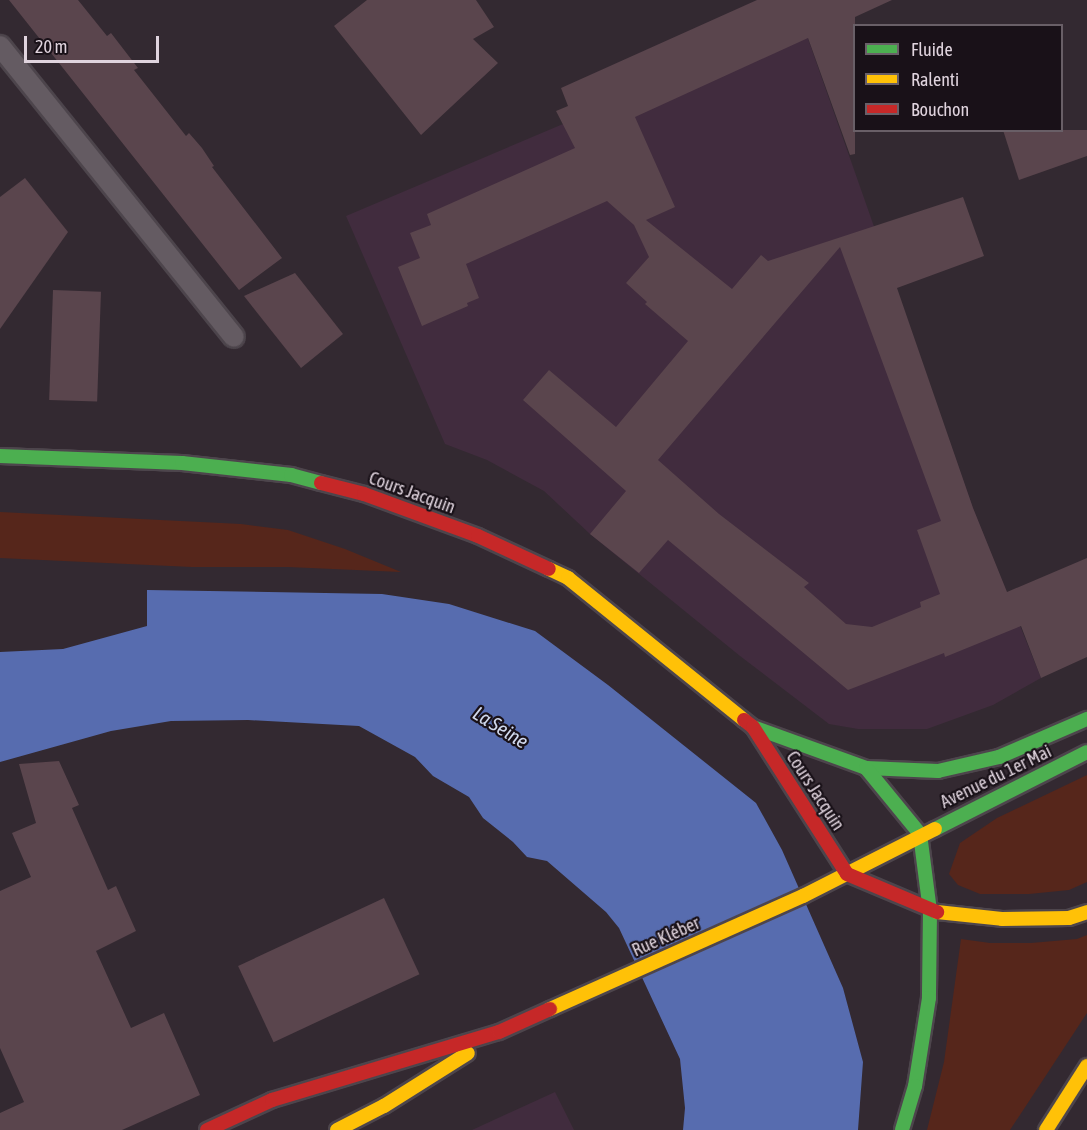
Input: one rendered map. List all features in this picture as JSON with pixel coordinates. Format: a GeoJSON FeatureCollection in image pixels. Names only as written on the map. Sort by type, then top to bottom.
{"type":"FeatureCollection","features":[{"type":"Feature","properties":{"kind":"main road","name":"Cours Jacquin"},"geometry":{"type":"LineString","coordinates":[[0,456],[182,464],[291,475],[384,502],[478,536],[568,578],[753,727],[847,874]]}},
{"type":"Feature","properties":{"kind":"main road","name":"Avenue du 1er Mai"},"geometry":{"type":"LineString","coordinates":[[866,768],[938,771],[999,756],[1087,718]]}},
{"type":"Feature","properties":{"kind":"main road","name":"Cours Jacquin"},"geometry":{"type":"LineString","coordinates":[[753,727],[866,768]]}},
{"type":"Feature","properties":{"kind":"main road","name":"Avenue du 1er Mai"},"geometry":{"type":"LineString","coordinates":[[847,874],[921,834],[1087,752]]}},
{"type":"Feature","properties":{"kind":"main road"},"geometry":{"type":"LineString","coordinates":[[866,768],[921,834],[930,911],[928,998],[915,1086],[902,1130]]}},
{"type":"Feature","properties":{"kind":"main road"},"geometry":{"type":"LineString","coordinates":[[847,874],[930,911],[1002,919],[1069,918],[1087,912]]}},
{"type":"Feature","properties":{"kind":"main road","name":"Rue Kléber"},"geometry":{"type":"LineString","coordinates":[[207,1130],[272,1100],[499,1032],[803,896],[847,874]]}},
{"type":"Feature","properties":{"kind":"main road","name":"Rue Kléber"},"geometry":{"type":"LineString","coordinates":[[337,1130],[384,1106],[499,1032]]}},
{"type":"Feature","properties":{"kind":"main road"},"geometry":{"type":"LineString","coordinates":[[1046,1130],[1087,1066]]}},
{"type":"Feature","properties":{"kind":"lane"},"geometry":{"type":"LineString","coordinates":[[0,46],[234,337]]}},
{"type":"Feature","properties":{"kind":"shaded area"},"geometry":{"type":"Polygon","coordinates":[[[800,16],[973,508],[1041,678],[993,705],[927,729],[858,729],[829,724],[740,656],[590,534],[544,491],[487,460],[445,444],[346,216],[563,124],[800,16]]]}},
{"type":"Feature","properties":{"kind":"shaded area"},"geometry":{"type":"Polygon","coordinates":[[[0,512],[241,524],[288,530],[345,549],[401,572],[288,567],[192,567],[0,558],[0,512]]]}},
{"type":"Feature","properties":{"kind":"shaded area"},"geometry":{"type":"Polygon","coordinates":[[[1087,775],[1087,882],[1069,890],[1029,894],[980,894],[958,885],[949,874],[960,843],[997,818],[1087,775]]]}},
{"type":"Feature","properties":{"kind":"shaded area"},"geometry":{"type":"Polygon","coordinates":[[[1087,935],[1087,1013],[1010,1130],[927,1130],[944,1062],[961,939],[990,943],[1031,943],[1077,939],[1087,935]]]}},
{"type":"Feature","properties":{"kind":"shaded area"},"geometry":{"type":"Polygon","coordinates":[[[555,1092],[574,1130],[472,1130],[555,1092]]]}},
{"type":"Feature","properties":{"kind":"water","name":"La Seine"},"geometry":{"type":"Polygon","coordinates":[[[147,590],[382,594],[449,604],[535,631],[608,685],[756,803],[782,850],[843,988],[863,1062],[858,1130],[683,1130],[685,1108],[680,1059],[619,928],[606,912],[547,861],[527,857],[513,842],[483,818],[469,797],[433,776],[415,757],[359,726],[248,720],[171,721],[111,731],[0,762],[0,652],[63,649],[147,626],[147,590]]]}},
{"type":"Feature","properties":{"kind":"building"},"geometry":{"type":"Polygon","coordinates":[[[9,0],[78,0],[107,36],[111,33],[138,68],[134,70],[186,136],[189,133],[202,148],[214,166],[212,167],[282,258],[239,290],[9,0]]]}},
{"type":"Feature","properties":{"kind":"building"},"geometry":{"type":"Polygon","coordinates":[[[367,0],[476,0],[494,27],[473,39],[498,63],[421,135],[334,26],[367,0]]]}},
{"type":"Feature","properties":{"kind":"building"},"geometry":{"type":"Polygon","coordinates":[[[757,0],[892,0],[855,17],[855,24],[853,24],[855,154],[850,155],[808,38],[635,117],[675,207],[646,220],[732,289],[761,255],[768,261],[963,197],[984,256],[897,288],[973,508],[1007,592],[1087,558],[1087,657],[1041,678],[1021,626],[945,657],[944,653],[848,690],[668,540],[639,573],[590,534],[626,491],[523,400],[549,370],[616,427],[688,341],[645,304],[647,302],[626,283],[649,257],[634,225],[607,201],[466,264],[479,298],[467,303],[468,306],[422,326],[398,267],[420,258],[410,233],[431,225],[427,214],[575,148],[556,111],[568,106],[561,88],[757,0]],[[840,247],[658,460],[719,514],[809,583],[804,587],[846,624],[872,627],[921,607],[920,602],[940,594],[917,530],[941,521],[840,247]]]}},
{"type":"Feature","properties":{"kind":"building"},"geometry":{"type":"Polygon","coordinates":[[[1087,130],[1087,156],[1019,180],[1004,132],[1087,130]]]}},
{"type":"Feature","properties":{"kind":"building"},"geometry":{"type":"Polygon","coordinates":[[[25,178],[68,232],[0,329],[0,197],[25,178]]]}},
{"type":"Feature","properties":{"kind":"building"},"geometry":{"type":"Polygon","coordinates":[[[295,273],[343,334],[301,368],[244,296],[295,273]]]}},
{"type":"Feature","properties":{"kind":"building"},"geometry":{"type":"Polygon","coordinates":[[[53,290],[101,292],[97,402],[49,400],[53,290]]]}},
{"type":"Feature","properties":{"kind":"building"},"geometry":{"type":"Polygon","coordinates":[[[59,761],[79,805],[72,808],[108,890],[116,886],[136,931],[96,951],[131,1028],[164,1013],[200,1095],[122,1130],[0,1130],[0,1113],[24,1102],[0,1048],[0,891],[31,877],[12,833],[36,823],[19,764],[59,761]]]}},
{"type":"Feature","properties":{"kind":"building"},"geometry":{"type":"Polygon","coordinates":[[[384,898],[419,974],[274,1042],[238,966],[384,898]]]}},
{"type":"Feature","properties":{"kind":"traffic: fast"},"geometry":{"type":"LineString","coordinates":[[0,456],[182,463],[291,475],[321,483]]}},
{"type":"Feature","properties":{"kind":"traffic: fast"},"geometry":{"type":"LineString","coordinates":[[753,727],[866,768],[938,771],[999,757],[1087,719]]}},
{"type":"Feature","properties":{"kind":"traffic: fast"},"geometry":{"type":"LineString","coordinates":[[935,829],[1087,752]]}},
{"type":"Feature","properties":{"kind":"traffic: fast"},"geometry":{"type":"LineString","coordinates":[[866,768],[920,834],[930,911],[929,998],[915,1086],[902,1130]]}},
{"type":"Feature","properties":{"kind":"traffic: slow"},"geometry":{"type":"LineString","coordinates":[[549,569],[568,578],[744,720]]}},
{"type":"Feature","properties":{"kind":"traffic: slow"},"geometry":{"type":"LineString","coordinates":[[550,1009],[803,896],[935,829]]}},
{"type":"Feature","properties":{"kind":"traffic: slow"},"geometry":{"type":"LineString","coordinates":[[937,912],[1002,919],[1069,918],[1087,912]]}},
{"type":"Feature","properties":{"kind":"traffic: slow"},"geometry":{"type":"LineString","coordinates":[[337,1130],[384,1106],[468,1053]]}},
{"type":"Feature","properties":{"kind":"traffic: slow"},"geometry":{"type":"LineString","coordinates":[[1046,1130],[1087,1066]]}},
{"type":"Feature","properties":{"kind":"traffic: jam"},"geometry":{"type":"LineString","coordinates":[[321,483],[364,494],[478,536],[549,569]]}},
{"type":"Feature","properties":{"kind":"traffic: jam"},"geometry":{"type":"LineString","coordinates":[[744,720],[753,727],[847,874],[937,912]]}},
{"type":"Feature","properties":{"kind":"traffic: jam"},"geometry":{"type":"LineString","coordinates":[[207,1130],[272,1100],[499,1032],[550,1009]]}}]}
